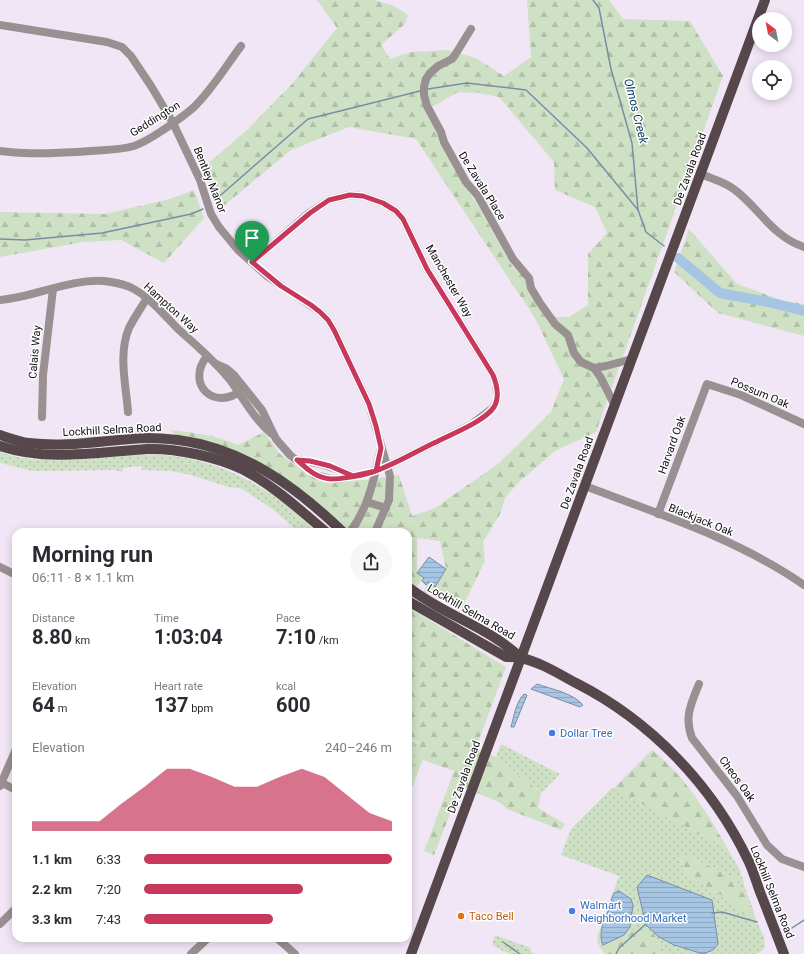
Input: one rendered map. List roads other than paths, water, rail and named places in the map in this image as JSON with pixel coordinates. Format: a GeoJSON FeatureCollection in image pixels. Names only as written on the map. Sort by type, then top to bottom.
{"type":"FeatureCollection","features":[{"type":"Feature","properties":{"kind":"main road","name":"De Zavala Road"},"geometry":{"type":"LineString","coordinates":[[411,954],[632,360],[762,2]]}},
{"type":"Feature","properties":{"kind":"main road","name":"Lockhill Selma Road"},"geometry":{"type":"LineString","coordinates":[[0,435],[29,443],[76,444],[149,438],[189,442],[242,458],[268,473],[323,513],[339,528]]}},
{"type":"Feature","properties":{"kind":"main road","name":"Lockhill Selma Road"},"geometry":{"type":"LineString","coordinates":[[0,446],[27,453],[49,455],[77,455],[148,449],[183,452],[202,456],[243,470],[263,482],[321,528]]}},
{"type":"Feature","properties":{"kind":"main road","name":"Lockhill Selma Road"},"geometry":{"type":"LineString","coordinates":[[412,590],[426,601],[510,647],[521,658]]}},
{"type":"Feature","properties":{"kind":"main road","name":"Lockhill Selma Road"},"geometry":{"type":"LineString","coordinates":[[412,603],[506,657],[521,658],[544,666],[595,692],[623,711],[666,746],[689,770],[712,801],[738,841],[749,862],[782,953]]}},
{"type":"Feature","properties":{"kind":"street","name":"Bentley Manor"},"geometry":{"type":"LineString","coordinates":[[0,25],[108,42],[122,46],[151,86],[172,123],[200,180],[214,221],[238,250],[281,286],[311,305],[328,320],[369,404],[381,448],[388,465],[390,476],[389,500],[377,528]]}},
{"type":"Feature","properties":{"kind":"street","name":"De Zavala Place"},"geometry":{"type":"LineString","coordinates":[[470,29],[455,55],[430,73],[426,79],[424,95],[454,163],[466,182],[478,196],[513,259],[529,278],[531,288],[540,303],[555,324],[568,335],[574,353],[581,362],[594,368],[601,378],[614,406]]}},
{"type":"Feature","properties":{"kind":"street","name":"Geddington"},"geometry":{"type":"LineString","coordinates":[[0,151],[26,154],[57,154],[127,148],[146,140],[188,112],[208,90],[242,46]]}},
{"type":"Feature","properties":{"kind":"street"},"geometry":{"type":"LineString","coordinates":[[700,174],[731,187],[779,233],[793,243],[804,247]]}},
{"type":"Feature","properties":{"kind":"street","name":"Manchester Way"},"geometry":{"type":"LineString","coordinates":[[252,262],[310,213],[329,200],[342,196],[350,195],[374,199],[396,211],[403,219],[427,269],[493,375],[496,384],[497,400],[494,408],[472,424],[388,465]]}},
{"type":"Feature","properties":{"kind":"street","name":"Hampton Way"},"geometry":{"type":"LineString","coordinates":[[0,300],[19,297],[79,282],[103,281],[117,283],[131,288],[147,298],[262,410],[273,435],[286,451],[315,475],[323,478],[338,479],[376,471],[388,465]]}},
{"type":"Feature","properties":{"kind":"street","name":"Calais Way"},"geometry":{"type":"LineString","coordinates":[[42,417],[43,375],[52,289]]}},
{"type":"Feature","properties":{"kind":"street"},"geometry":{"type":"LineString","coordinates":[[128,412],[124,342],[134,319],[147,298]]}},
{"type":"Feature","properties":{"kind":"street"},"geometry":{"type":"LineString","coordinates":[[207,356],[202,362],[199,376],[205,391],[213,396],[224,399],[241,391]]}},
{"type":"Feature","properties":{"kind":"street"},"geometry":{"type":"LineString","coordinates":[[594,368],[632,360]]}},
{"type":"Feature","properties":{"kind":"street","name":"Possum Oak"},"geometry":{"type":"LineString","coordinates":[[707,384],[741,395],[804,424]]}},
{"type":"Feature","properties":{"kind":"street","name":"Harvard Oak"},"geometry":{"type":"LineString","coordinates":[[658,514],[707,384]]}},
{"type":"Feature","properties":{"kind":"street"},"geometry":{"type":"LineString","coordinates":[[76,444],[77,455]]}},
{"type":"Feature","properties":{"kind":"street","name":"Bentley Manor"},"geometry":{"type":"LineString","coordinates":[[353,528],[367,502],[373,485],[381,448]]}},
{"type":"Feature","properties":{"kind":"street"},"geometry":{"type":"LineString","coordinates":[[297,460],[310,461],[330,466],[353,476]]}},
{"type":"Feature","properties":{"kind":"street","name":"Blackjack Oak"},"geometry":{"type":"LineString","coordinates":[[585,486],[721,539],[744,550],[804,585]]}},
{"type":"Feature","properties":{"kind":"street"},"geometry":{"type":"LineString","coordinates":[[367,502],[386,508]]}},
{"type":"Feature","properties":{"kind":"street"},"geometry":{"type":"LineString","coordinates":[[0,567],[12,573]]}},
{"type":"Feature","properties":{"kind":"street","name":"Cheos Oak"},"geometry":{"type":"LineString","coordinates":[[699,684],[688,715],[689,730],[692,738],[737,796],[767,845],[782,859],[792,864],[804,866]]}},
{"type":"Feature","properties":{"kind":"street"},"geometry":{"type":"LineString","coordinates":[[12,758],[1,784],[12,788]]}},
{"type":"Feature","properties":{"kind":"street"},"geometry":{"type":"LineString","coordinates":[[0,924],[12,912]]}},
{"type":"Feature","properties":{"kind":"street"},"geometry":{"type":"LineString","coordinates":[[191,954],[204,942]]}},
{"type":"Feature","properties":{"kind":"street"},"geometry":{"type":"LineString","coordinates":[[282,942],[295,954]]}},
{"type":"Feature","properties":{"kind":"water"},"geometry":{"type":"Polygon","coordinates":[[[429,557],[446,569],[435,587],[429,582],[426,585],[422,581],[424,578],[417,573],[429,557]]]}},
{"type":"Feature","properties":{"kind":"water"},"geometry":{"type":"Polygon","coordinates":[[[537,684],[568,694],[583,705],[580,707],[531,689],[537,684]]]}},
{"type":"Feature","properties":{"kind":"water"},"geometry":{"type":"Polygon","coordinates":[[[524,694],[527,695],[514,727],[511,727],[517,705],[524,694]]]}},
{"type":"Feature","properties":{"kind":"water"},"geometry":{"type":"Polygon","coordinates":[[[647,875],[712,900],[718,944],[713,950],[703,954],[674,945],[659,937],[646,925],[637,887],[647,875]]]}},
{"type":"Feature","properties":{"kind":"water"},"geometry":{"type":"Polygon","coordinates":[[[619,891],[631,899],[633,905],[630,927],[624,935],[603,945],[601,934],[603,923],[614,902],[611,900],[614,893],[619,891]]]}},
{"type":"Feature","properties":{"kind":"waterway","name":"Olmos Creek"},"geometry":{"type":"LineString","coordinates":[[593,0],[599,8],[611,69],[632,143],[638,210],[646,232],[664,246]]}},
{"type":"Feature","properties":{"kind":"waterway"},"geometry":{"type":"LineString","coordinates":[[428,89],[467,83],[526,90],[587,148],[638,210]]}},
{"type":"Feature","properties":{"kind":"waterway"},"geometry":{"type":"LineString","coordinates":[[214,201],[308,119],[420,91]]}},
{"type":"Feature","properties":{"kind":"waterway"},"geometry":{"type":"LineString","coordinates":[[0,239],[25,240],[102,233],[191,214],[203,209]]}},
{"type":"Feature","properties":{"kind":"waterway","name":"Olmos Creek"},"geometry":{"type":"LineString","coordinates":[[678,258],[720,293],[768,302],[804,311]]}},
{"type":"Feature","properties":{"kind":"waterway"},"geometry":{"type":"LineString","coordinates":[[712,913],[722,912],[757,922]]}},
{"type":"Feature","properties":{"kind":"waterway"},"geometry":{"type":"LineString","coordinates":[[792,928],[804,920]]}},
{"type":"Feature","properties":{"kind":"waterway"},"geometry":{"type":"LineString","coordinates":[[616,954],[619,948],[647,923]]}},
{"type":"Feature","properties":{"kind":"waterway"},"geometry":{"type":"LineString","coordinates":[[503,942],[520,954]]}},
{"type":"Feature","properties":{"kind":"place","name":"Dollar Tree"},"geometry":{"type":"Point","coordinates":[552,733]}},
{"type":"Feature","properties":{"kind":"place","name":"Walmart Neighborhood Market"},"geometry":{"type":"Point","coordinates":[572,911]}},
{"type":"Feature","properties":{"kind":"place","name":"Taco Bell"},"geometry":{"type":"Point","coordinates":[461,916]}}]}
